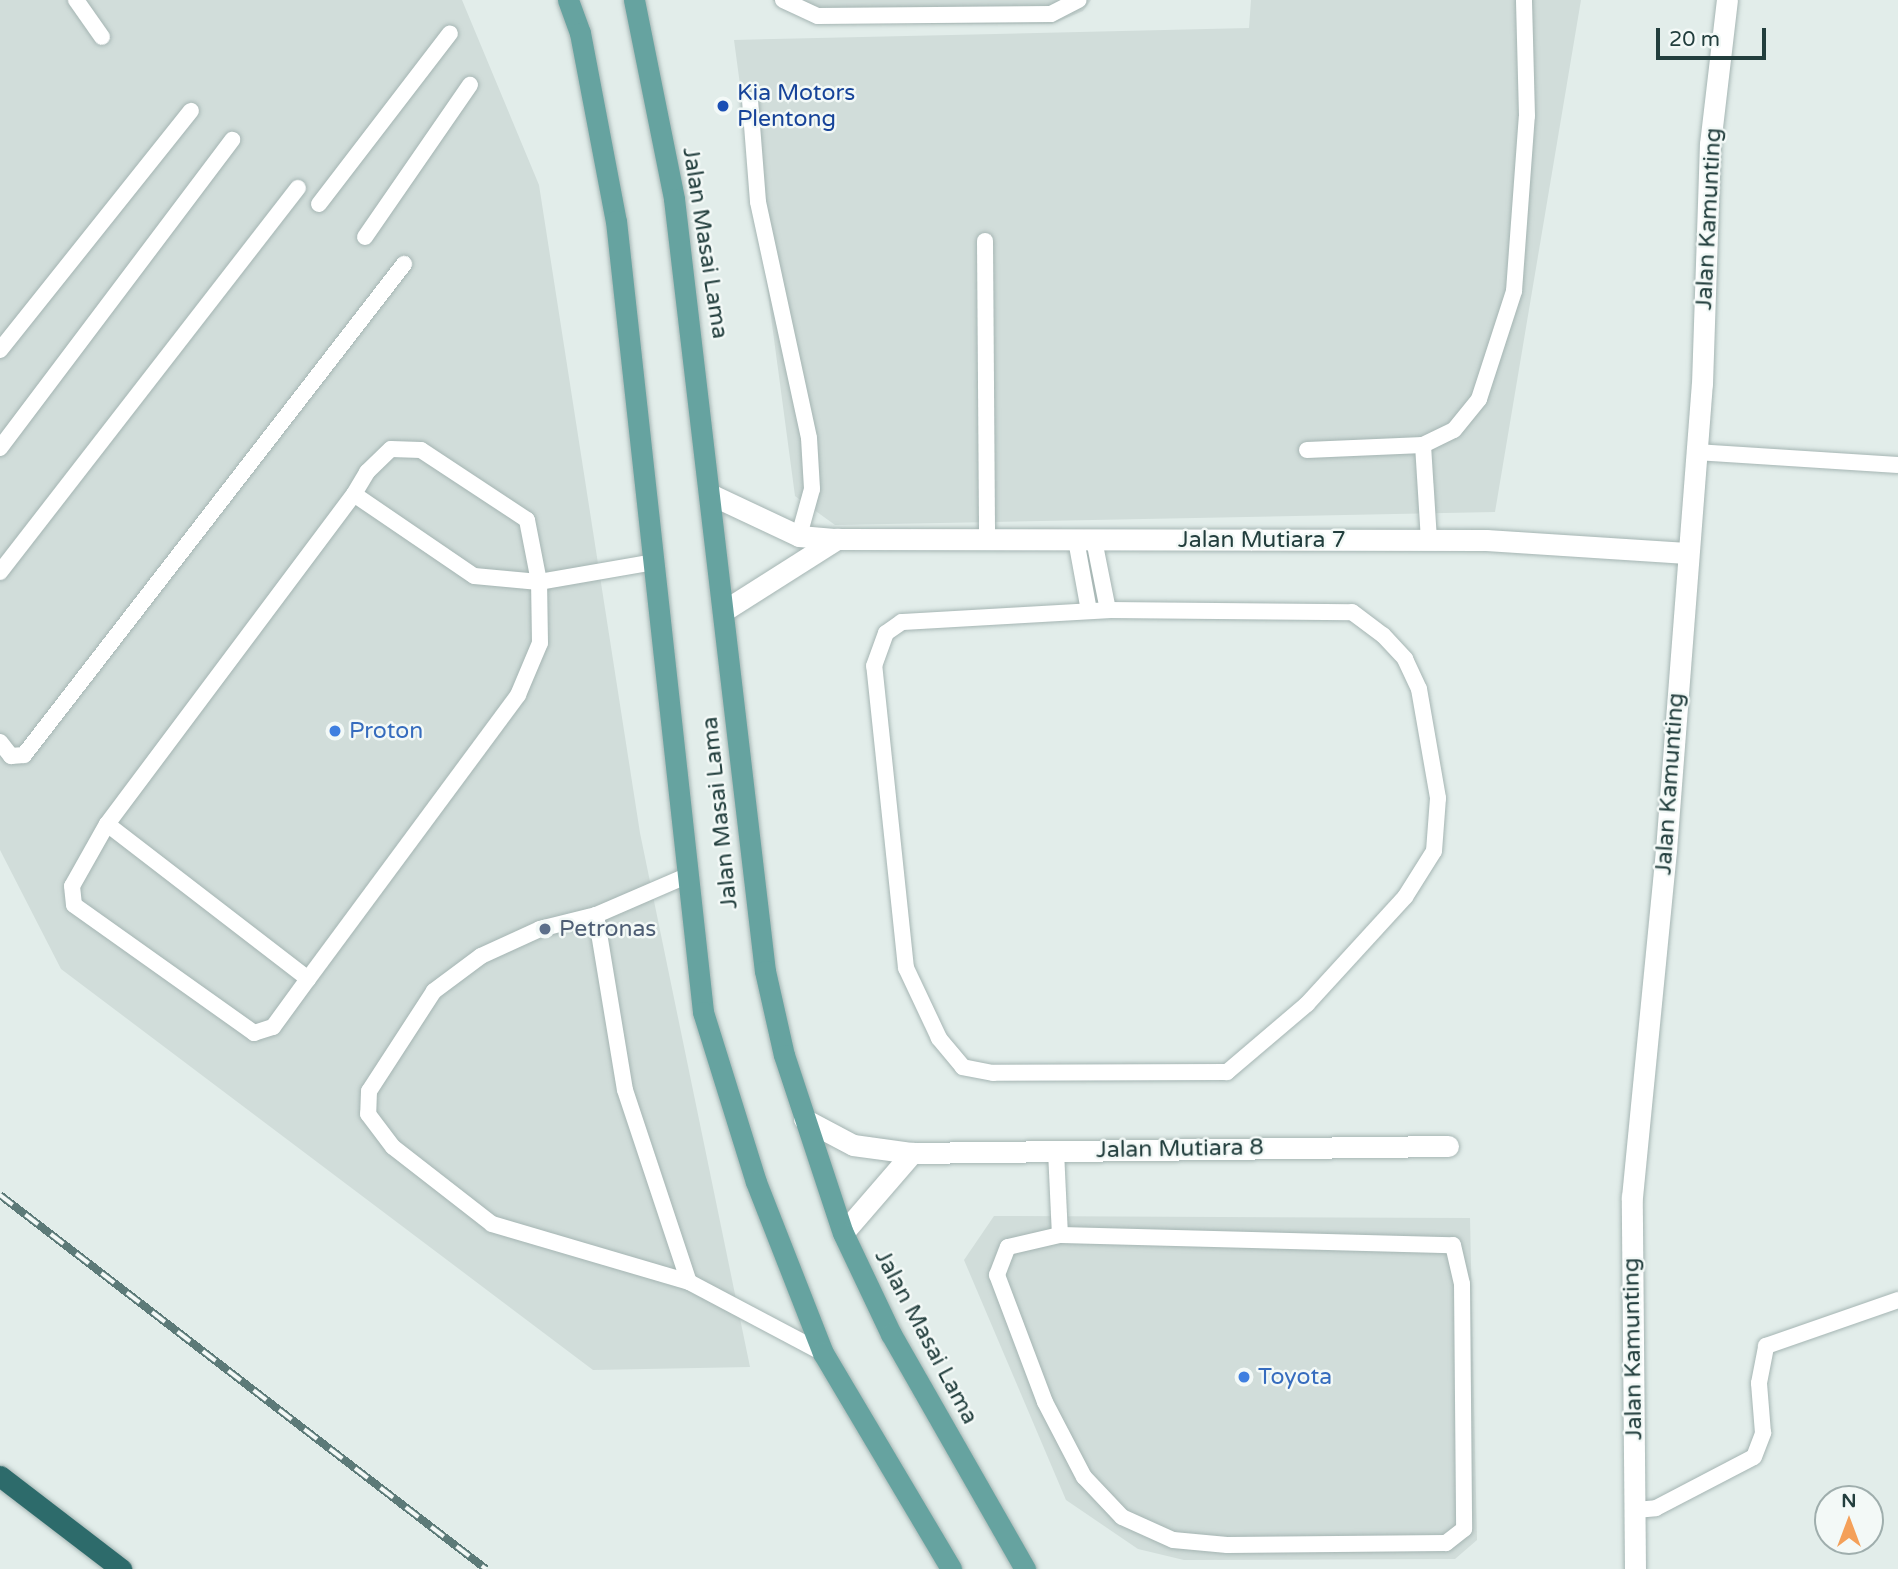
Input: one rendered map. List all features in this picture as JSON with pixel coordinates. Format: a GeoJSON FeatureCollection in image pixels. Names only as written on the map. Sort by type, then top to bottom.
{"type":"FeatureCollection","features":[{"type":"Feature","properties":{"kind":"highway"},"geometry":{"type":"LineString","coordinates":[[0,1476],[121,1569]]}},
{"type":"Feature","properties":{"kind":"main road","name":"Jalan Masai Lama"},"geometry":{"type":"LineString","coordinates":[[568,0],[580,33],[616,221],[654,562],[684,877],[703,1012],[756,1182],[823,1353],[951,1569]]}},
{"type":"Feature","properties":{"kind":"main road","name":"Jalan Masai Lama"},"geometry":{"type":"LineString","coordinates":[[634,0],[674,200],[714,496],[765,971],[804,1119],[843,1233],[891,1334],[1025,1569]]}},
{"type":"Feature","properties":{"kind":"street","name":"Jalan Kamunting"},"geometry":{"type":"LineString","coordinates":[[1635,1569],[1632,1197],[1696,452],[1710,144],[1727,0]]}},
{"type":"Feature","properties":{"kind":"street","name":"Jalan Mutiara 7"},"geometry":{"type":"LineString","coordinates":[[714,496],[799,536],[836,539],[1429,540],[1688,553]]}},
{"type":"Feature","properties":{"kind":"street"},"geometry":{"type":"LineString","coordinates":[[725,610],[836,539]]}},
{"type":"Feature","properties":{"kind":"street","name":"Jalan Mutiara 8"},"geometry":{"type":"LineString","coordinates":[[804,1119],[853,1145],[912,1153],[1448,1146]]}},
{"type":"Feature","properties":{"kind":"street"},"geometry":{"type":"LineString","coordinates":[[843,1233],[912,1153]]}},
{"type":"Feature","properties":{"kind":"lane"},"geometry":{"type":"LineString","coordinates":[[76,0],[103,37]]}},
{"type":"Feature","properties":{"kind":"lane"},"geometry":{"type":"LineString","coordinates":[[783,0],[818,16],[1051,14],[1079,0]]}},
{"type":"Feature","properties":{"kind":"lane"},"geometry":{"type":"LineString","coordinates":[[1307,450],[1423,445],[1454,430],[1479,399],[1514,291],[1527,116],[1524,0]]}},
{"type":"Feature","properties":{"kind":"lane"},"geometry":{"type":"LineString","coordinates":[[319,204],[450,33]]}},
{"type":"Feature","properties":{"kind":"lane"},"geometry":{"type":"LineString","coordinates":[[365,237],[470,85]]}},
{"type":"Feature","properties":{"kind":"lane"},"geometry":{"type":"LineString","coordinates":[[750,100],[758,202],[809,438],[812,489],[799,536]]}},
{"type":"Feature","properties":{"kind":"lane"},"geometry":{"type":"LineString","coordinates":[[0,350],[191,111]]}},
{"type":"Feature","properties":{"kind":"lane"},"geometry":{"type":"LineString","coordinates":[[0,448],[232,141]]}},
{"type":"Feature","properties":{"kind":"lane"},"geometry":{"type":"LineString","coordinates":[[0,572],[298,188]]}},
{"type":"Feature","properties":{"kind":"lane"},"geometry":{"type":"LineString","coordinates":[[985,241],[987,539]]}},
{"type":"Feature","properties":{"kind":"lane"},"geometry":{"type":"LineString","coordinates":[[0,743],[11,756],[24,755],[404,264]]}},
{"type":"Feature","properties":{"kind":"lane"},"geometry":{"type":"LineString","coordinates":[[1423,445],[1429,540]]}},
{"type":"Feature","properties":{"kind":"lane"},"geometry":{"type":"LineString","coordinates":[[391,449],[421,450],[527,520],[539,582],[540,643],[519,695],[272,1027],[254,1033],[74,905],[72,886],[107,824],[354,494],[391,449]]}},
{"type":"Feature","properties":{"kind":"lane"},"geometry":{"type":"LineString","coordinates":[[1696,452],[1898,465]]}},
{"type":"Feature","properties":{"kind":"lane"},"geometry":{"type":"LineString","coordinates":[[354,494],[474,576],[539,582],[654,562]]}},
{"type":"Feature","properties":{"kind":"lane"},"geometry":{"type":"LineString","coordinates":[[1085,540],[1108,610]]}},
{"type":"Feature","properties":{"kind":"lane"},"geometry":{"type":"LineString","coordinates":[[1085,540],[1089,611]]}},
{"type":"Feature","properties":{"kind":"lane"},"geometry":{"type":"LineString","coordinates":[[1108,610],[1352,612],[1405,659],[1419,689],[1438,798],[1434,851],[1405,897],[1307,1004],[1227,1072],[993,1073],[962,1067],[939,1038],[906,968],[874,666],[886,634],[902,622],[1108,610]]}},
{"type":"Feature","properties":{"kind":"lane"},"geometry":{"type":"LineString","coordinates":[[107,824],[308,979]]}},
{"type":"Feature","properties":{"kind":"lane"},"geometry":{"type":"LineString","coordinates":[[684,877],[596,915],[540,929],[481,956],[434,991],[369,1091],[368,1114],[393,1147],[492,1224],[689,1282],[823,1353]]}},
{"type":"Feature","properties":{"kind":"lane"},"geometry":{"type":"LineString","coordinates":[[596,915],[625,1090],[689,1282]]}},
{"type":"Feature","properties":{"kind":"lane"},"geometry":{"type":"LineString","coordinates":[[1056,1151],[1060,1235]]}},
{"type":"Feature","properties":{"kind":"lane"},"geometry":{"type":"LineString","coordinates":[[1060,1235],[1452,1245],[1462,1284],[1464,1529],[1447,1543],[1227,1545],[1173,1540],[1122,1517],[1084,1476],[1045,1402],[997,1275],[1008,1247],[1060,1235]]}},
{"type":"Feature","properties":{"kind":"lane"},"geometry":{"type":"LineString","coordinates":[[1635,1510],[1656,1508],[1754,1457],[1763,1433],[1759,1383],[1766,1346],[1898,1300]]}},
{"type":"Feature","properties":{"kind":"shaded area"},"geometry":{"type":"Polygon","coordinates":[[[0,0],[462,0],[539,185],[640,833],[750,1367],[593,1370],[61,969],[0,850],[0,0]]]}},
{"type":"Feature","properties":{"kind":"shaded area"},"geometry":{"type":"Polygon","coordinates":[[[772,0],[1091,0],[1083,11],[1052,24],[817,24],[772,0]]]}},
{"type":"Feature","properties":{"kind":"shaded area"},"geometry":{"type":"Polygon","coordinates":[[[1251,0],[1581,0],[1495,512],[835,525],[795,496],[734,40],[1249,28],[1251,0]]]}},
{"type":"Feature","properties":{"kind":"shaded area","name":"Toyota"},"geometry":{"type":"Polygon","coordinates":[[[994,1216],[1470,1218],[1477,1540],[1455,1559],[1184,1560],[1138,1549],[1066,1500],[964,1260],[994,1216]]]}},
{"type":"Feature","properties":{"kind":"railway"},"geometry":{"type":"LineString","coordinates":[[0,1195],[486,1569]]}},
{"type":"Feature","properties":{"kind":"place","name":"Kia Motors Plentong"},"geometry":{"type":"Point","coordinates":[723,106]}},
{"type":"Feature","properties":{"kind":"place","name":"Proton"},"geometry":{"type":"Point","coordinates":[335,731]}},
{"type":"Feature","properties":{"kind":"place","name":"Petronas"},"geometry":{"type":"Point","coordinates":[545,929]}},
{"type":"Feature","properties":{"kind":"place","name":"Toyota"},"geometry":{"type":"Point","coordinates":[1244,1377]}}]}
